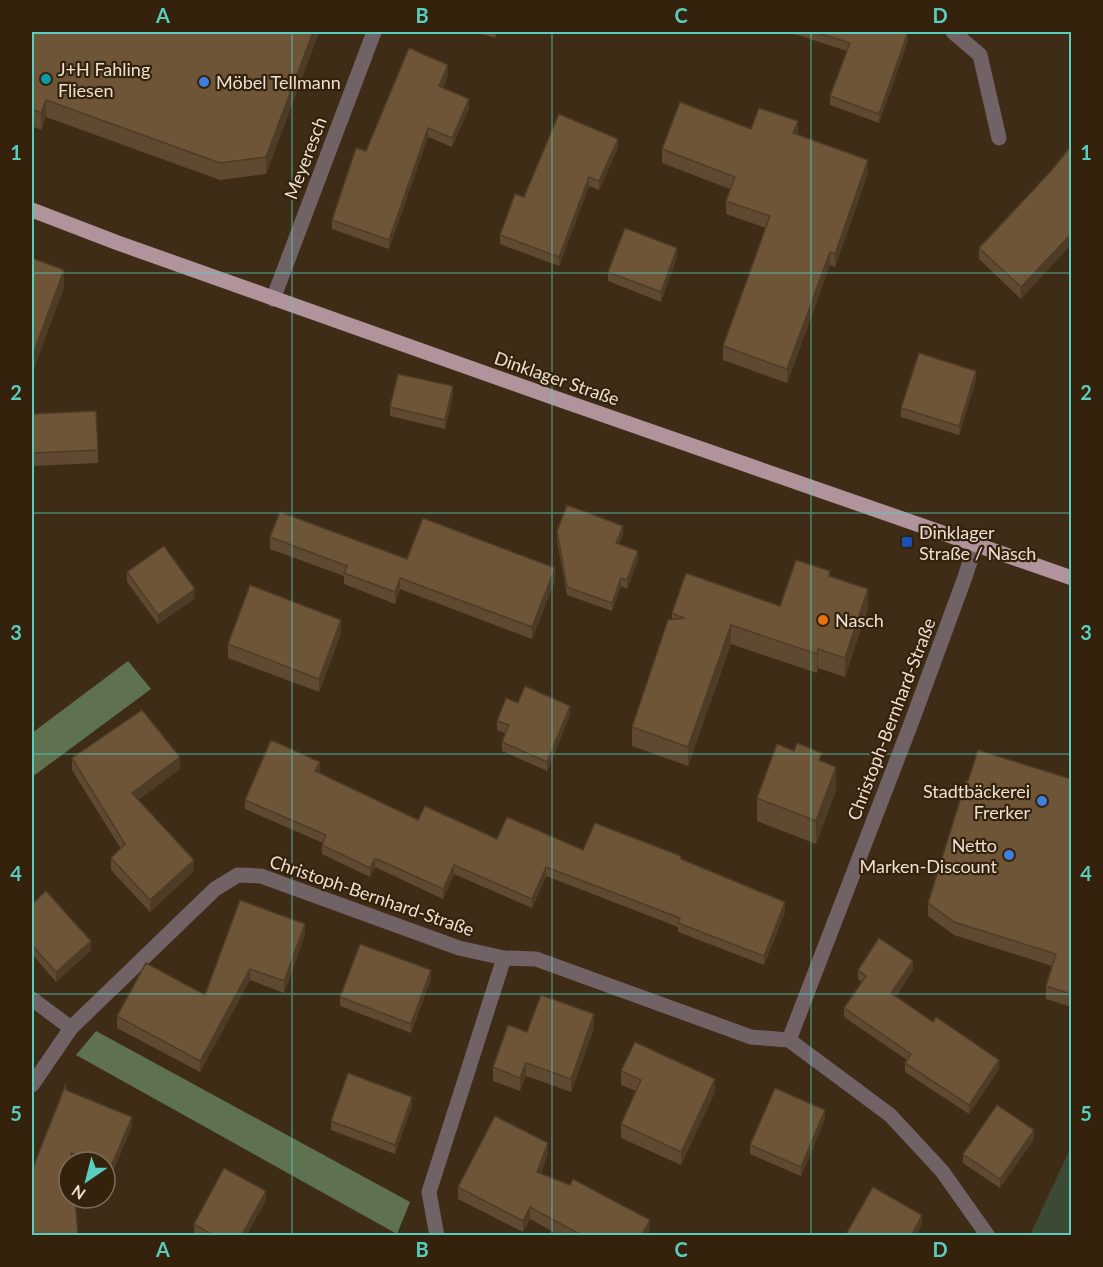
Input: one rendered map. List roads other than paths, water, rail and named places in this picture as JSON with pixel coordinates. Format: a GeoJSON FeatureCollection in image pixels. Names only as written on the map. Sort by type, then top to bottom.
{"type":"FeatureCollection","features":[{"type":"Feature","properties":{"kind":"main road","name":"Dinklager Straße"},"geometry":{"type":"LineString","coordinates":[[32,210],[273,299],[1071,578]]}},
{"type":"Feature","properties":{"kind":"street","name":"Meyeresch"},"geometry":{"type":"LineString","coordinates":[[273,299],[374,32]]}},
{"type":"Feature","properties":{"kind":"street"},"geometry":{"type":"LineString","coordinates":[[953,32],[980,55],[999,138]]}},
{"type":"Feature","properties":{"kind":"street","name":"Christoph-Bernhard-Straße"},"geometry":{"type":"LineString","coordinates":[[32,1085],[71,1028],[215,889],[238,875],[261,876],[459,948],[504,958],[536,958],[751,1037],[789,1040],[966,577],[975,546]]}},
{"type":"Feature","properties":{"kind":"street"},"geometry":{"type":"LineString","coordinates":[[437,1236],[429,1192],[504,958]]}},
{"type":"Feature","properties":{"kind":"street"},"geometry":{"type":"LineString","coordinates":[[32,999],[71,1028]]}},
{"type":"Feature","properties":{"kind":"street"},"geometry":{"type":"LineString","coordinates":[[789,1040],[890,1115],[942,1171],[988,1236]]}},
{"type":"Feature","properties":{"kind":"place","name":"J+H Fahling Fliesen"},"geometry":{"type":"Point","coordinates":[46,79]}},
{"type":"Feature","properties":{"kind":"place","name":"Möbel Tellmann"},"geometry":{"type":"Point","coordinates":[204,82]}},
{"type":"Feature","properties":{"kind":"place","name":"Dinklager Straße / Nasch"},"geometry":{"type":"Point","coordinates":[907,542]}},
{"type":"Feature","properties":{"kind":"place","name":"Nasch"},"geometry":{"type":"Point","coordinates":[823,620]}},
{"type":"Feature","properties":{"kind":"place","name":"Stadtbäckerei Frerker"},"geometry":{"type":"Point","coordinates":[1042,801]}},
{"type":"Feature","properties":{"kind":"place","name":"Netto Marken-Discount"},"geometry":{"type":"Point","coordinates":[1009,855]}}]}
